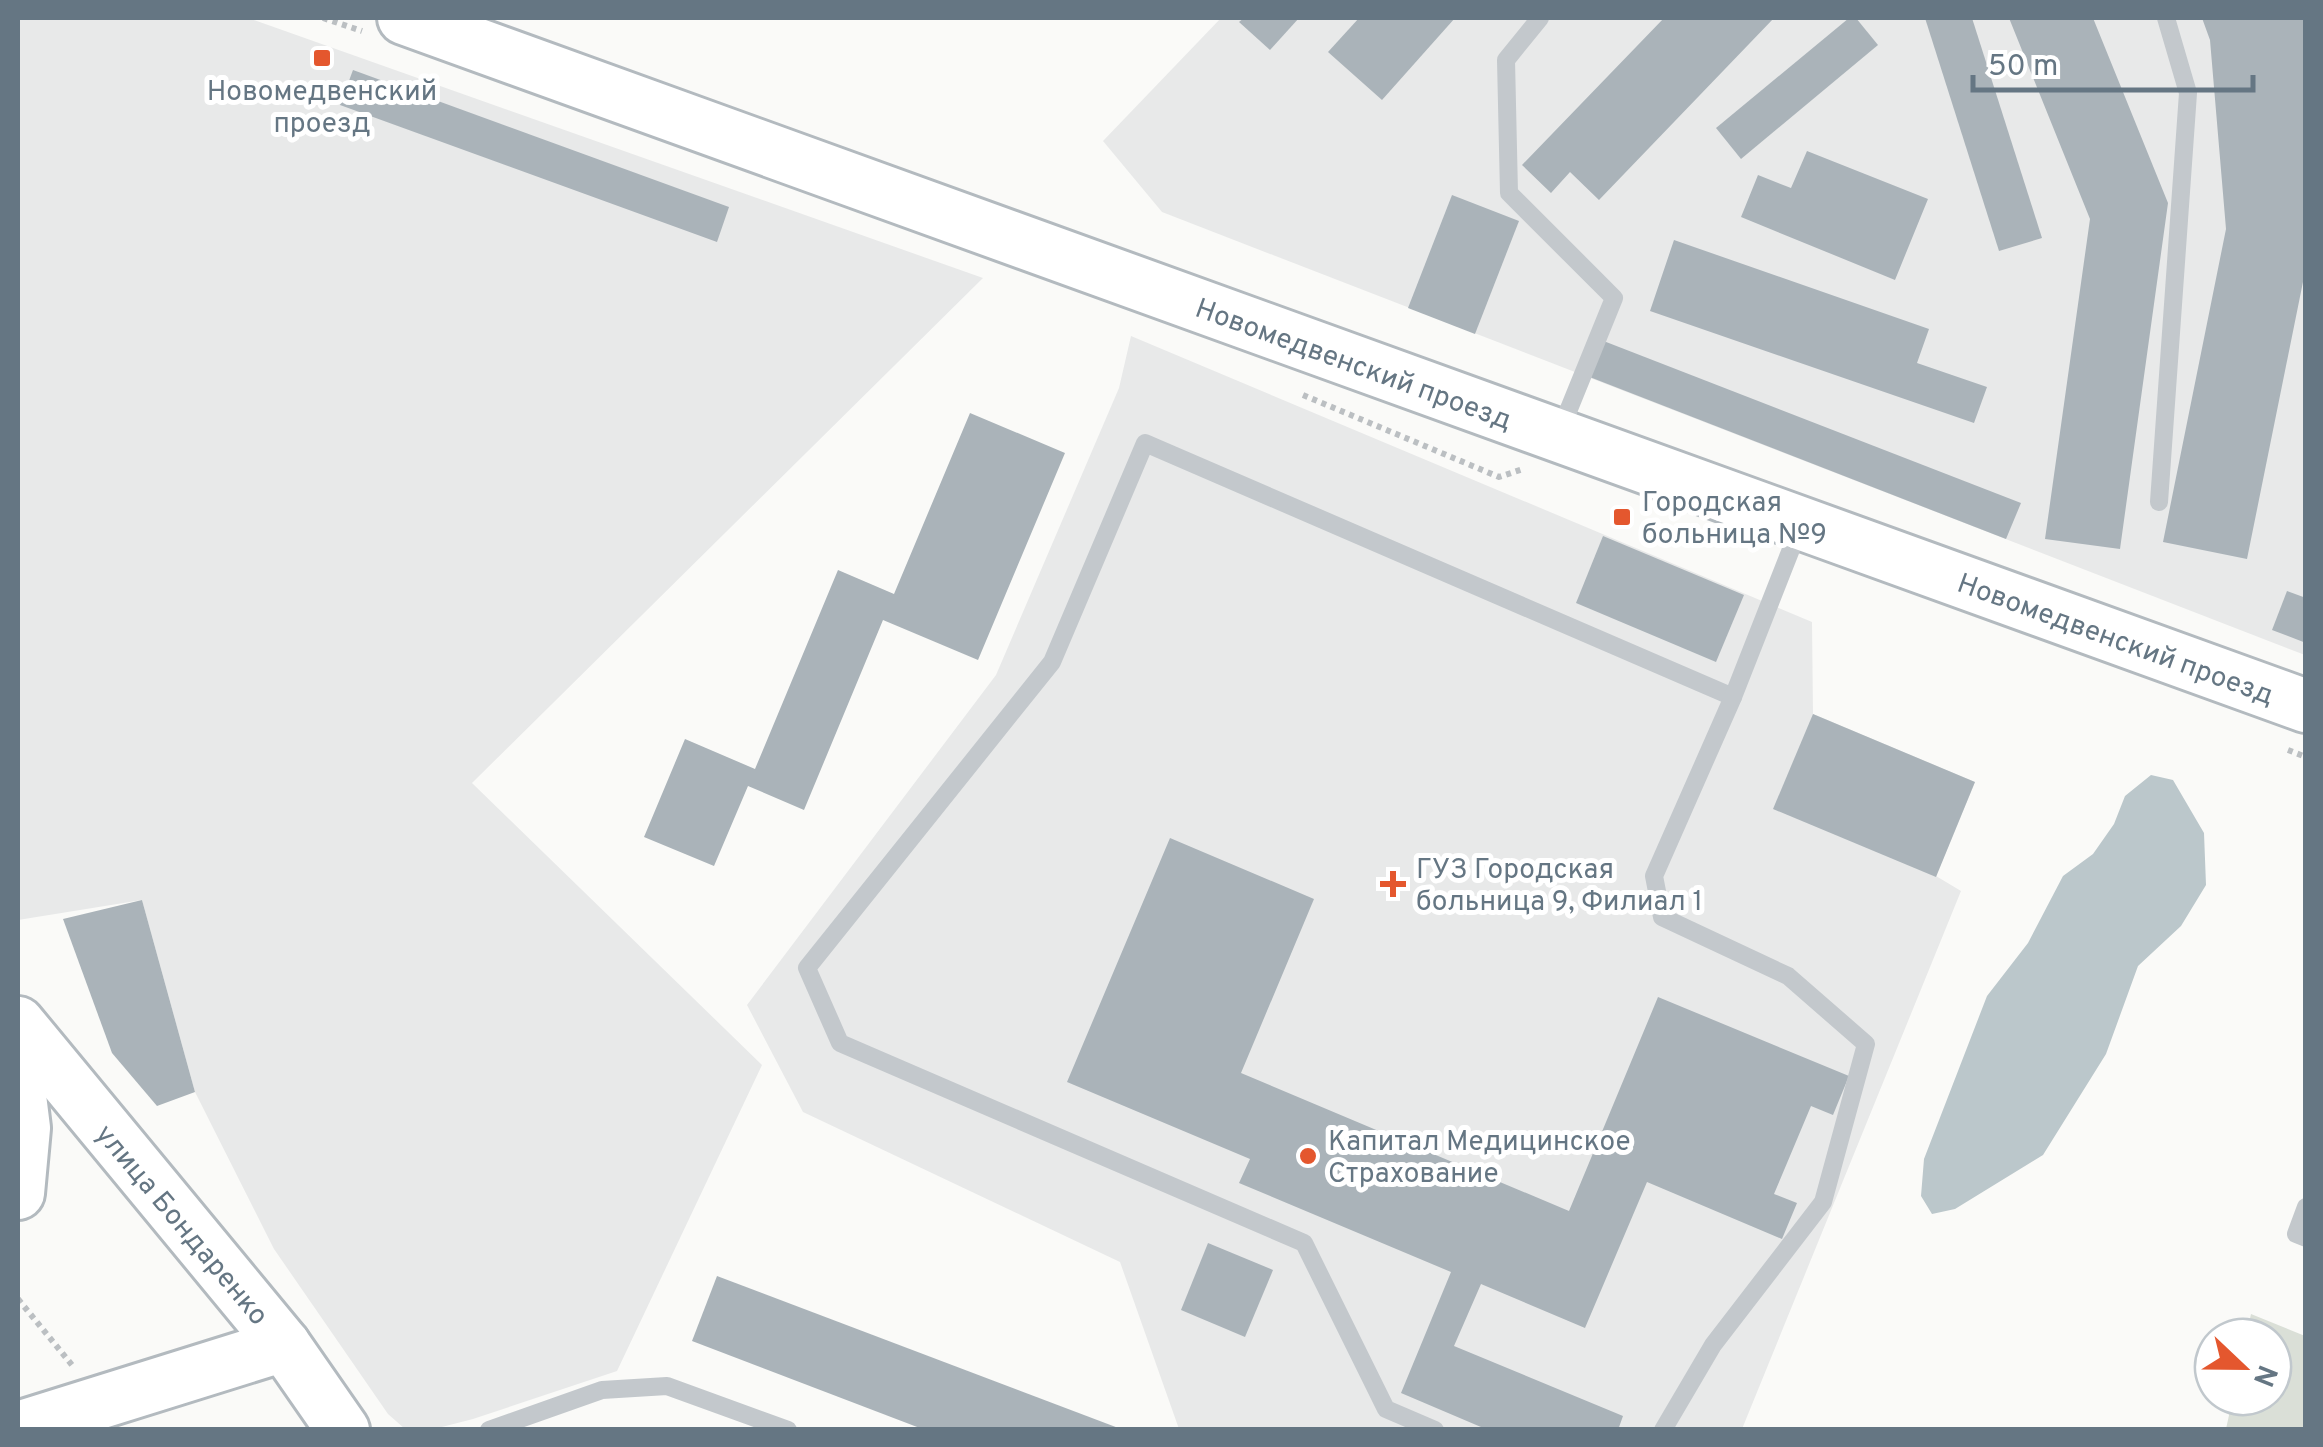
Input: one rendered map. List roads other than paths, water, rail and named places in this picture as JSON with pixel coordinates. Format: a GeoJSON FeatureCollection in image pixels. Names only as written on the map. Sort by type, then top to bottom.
{"type":"FeatureCollection","features":[{"type":"Feature","properties":{"kind":"street","name":"Новомедвенский проезд"},"geometry":{"type":"LineString","coordinates":[[404,18],[2306,706]]}},
{"type":"Feature","properties":{"kind":"street","name":"улица Бондаренко"},"geometry":{"type":"LineString","coordinates":[[18,1023],[284,1346],[343,1430]]}},
{"type":"Feature","properties":{"kind":"street"},"geometry":{"type":"LineString","coordinates":[[18,1080],[24,1128],[18,1193]]}},
{"type":"Feature","properties":{"kind":"street"},"geometry":{"type":"LineString","coordinates":[[18,1428],[284,1346]]}},
{"type":"Feature","properties":{"kind":"lane"},"geometry":{"type":"LineString","coordinates":[[1540,18],[1506,60],[1509,193],[1614,298],[1558,436]]}},
{"type":"Feature","properties":{"kind":"lane"},"geometry":{"type":"LineString","coordinates":[[2159,502],[2188,93],[2166,18]]}},
{"type":"Feature","properties":{"kind":"lane"},"geometry":{"type":"LineString","coordinates":[[1435,1430],[1386,1409],[1304,1242],[840,1042],[807,968],[1052,662],[1145,443],[1733,697]]}},
{"type":"Feature","properties":{"kind":"lane"},"geometry":{"type":"LineString","coordinates":[[1664,1430],[1713,1345],[1823,1202],[1866,1044],[1788,976],[1662,918],[1654,876],[1733,697],[1801,524]]}},
{"type":"Feature","properties":{"kind":"lane"},"geometry":{"type":"LineString","coordinates":[[2306,1208],[2296,1234],[2306,1238]]}},
{"type":"Feature","properties":{"kind":"lane"},"geometry":{"type":"LineString","coordinates":[[489,1430],[602,1390],[667,1386],[788,1430]]}},
{"type":"Feature","properties":{"kind":"place","name":"Новомедвенский проезд"},"geometry":{"type":"Point","coordinates":[322,58]}},
{"type":"Feature","properties":{"kind":"place","name":"Городская больница №9"},"geometry":{"type":"Point","coordinates":[1622,517]}},
{"type":"Feature","properties":{"kind":"place","name":"ГУЗ Городская больница 9, Филиал 1"},"geometry":{"type":"Point","coordinates":[1393,884]}},
{"type":"Feature","properties":{"kind":"place","name":"Капитал Медицинское Страхование"},"geometry":{"type":"Point","coordinates":[1308,1156]}}]}
